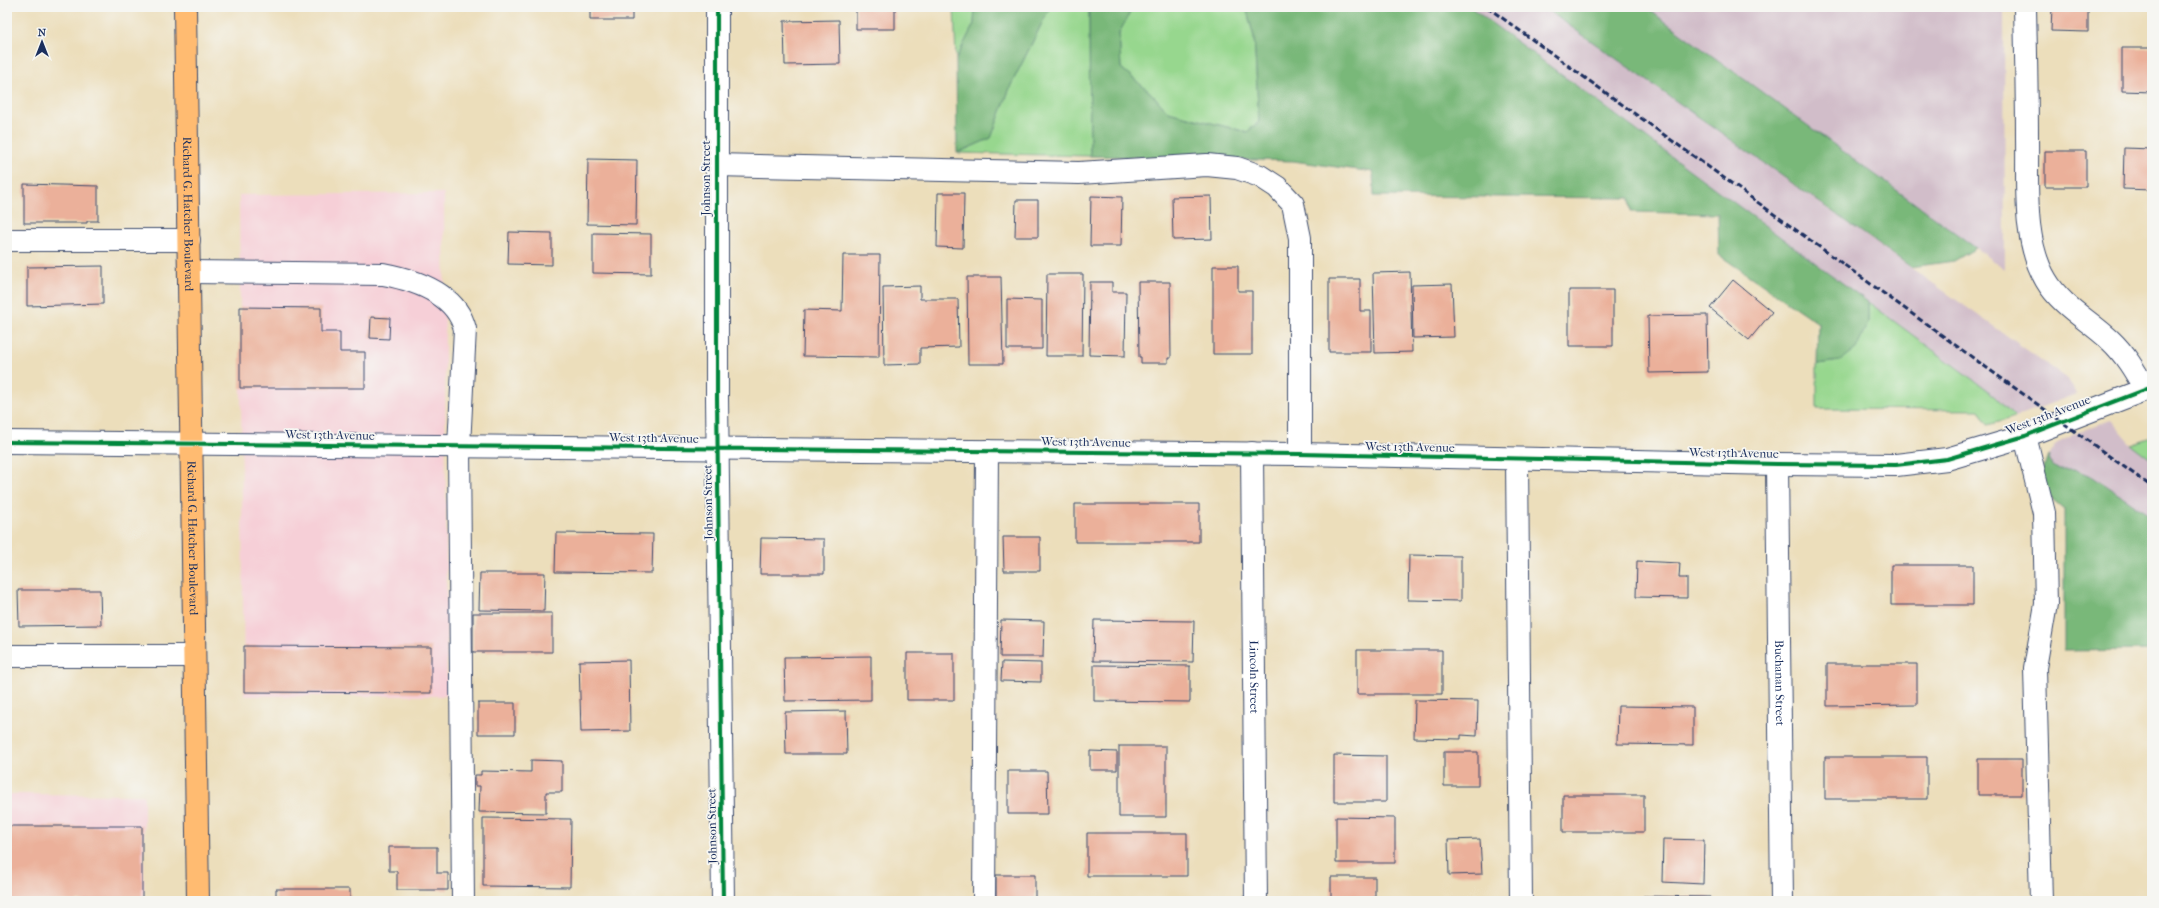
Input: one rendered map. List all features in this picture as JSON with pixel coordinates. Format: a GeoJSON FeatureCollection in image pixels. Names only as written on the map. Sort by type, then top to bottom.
{"type":"FeatureCollection","features":[{"type":"Feature","properties":{"kind":"main road","name":"Richard G. Hatcher Boulevard"},"geometry":{"type":"LineString","coordinates":[[185,7],[198,901]]}},
{"type":"Feature","properties":{"kind":"street","name":"Johnson Street"},"geometry":{"type":"LineString","coordinates":[[717,7],[717,448],[723,901]]}},
{"type":"Feature","properties":{"kind":"street"},"geometry":{"type":"LineString","coordinates":[[2025,7],[2028,197],[2031,232],[2038,264],[2047,282],[2058,296],[2077,314],[2110,339],[2130,361],[2148,388]]}},
{"type":"Feature","properties":{"kind":"street"},"geometry":{"type":"LineString","coordinates":[[716,165],[1080,173],[1207,165],[1237,168],[1260,176],[1277,187],[1293,204],[1300,238],[1300,454]]}},
{"type":"Feature","properties":{"kind":"street"},"geometry":{"type":"LineString","coordinates":[[7,240],[189,240]]}},
{"type":"Feature","properties":{"kind":"street"},"geometry":{"type":"LineString","coordinates":[[190,272],[383,274],[408,279],[442,296],[462,318],[465,329],[459,446],[463,901]]}},
{"type":"Feature","properties":{"kind":"street","name":"West 13th Avenue"},"geometry":{"type":"LineString","coordinates":[[7,442],[1252,453],[1777,464],[1896,465],[1947,459],[2025,436],[2148,388]]}},
{"type":"Feature","properties":{"kind":"street"},"geometry":{"type":"LineString","coordinates":[[2025,436],[2044,513],[2046,604],[2035,668],[2041,901]]}},
{"type":"Feature","properties":{"kind":"street"},"geometry":{"type":"LineString","coordinates":[[984,901],[987,451]]}},
{"type":"Feature","properties":{"kind":"street","name":"Lincoln Street"},"geometry":{"type":"LineString","coordinates":[[1252,453],[1256,901]]}},
{"type":"Feature","properties":{"kind":"street"},"geometry":{"type":"LineString","coordinates":[[1517,459],[1521,901]]}},
{"type":"Feature","properties":{"kind":"street","name":"Buchanan Street"},"geometry":{"type":"LineString","coordinates":[[1777,464],[1782,901]]}},
{"type":"Feature","properties":{"kind":"street"},"geometry":{"type":"LineString","coordinates":[[7,656],[194,656]]}},
{"type":"Feature","properties":{"kind":"shaded area"},"geometry":{"type":"Polygon","coordinates":[[[1470,7],[1543,7],[2068,379],[2076,394],[2015,417],[1995,396],[1470,7]]]}},
{"type":"Feature","properties":{"kind":"shaded area"},"geometry":{"type":"Polygon","coordinates":[[[1645,7],[2004,7],[2005,269],[1976,248],[1645,7]]]}},
{"type":"Feature","properties":{"kind":"shaded area"},"geometry":{"type":"Polygon","coordinates":[[[444,193],[447,696],[244,696],[239,195],[444,193]]]}},
{"type":"Feature","properties":{"kind":"shaded area"},"geometry":{"type":"Polygon","coordinates":[[[2111,420],[2131,444],[2152,460],[2152,517],[2093,477],[2074,469],[2058,469],[2052,466],[2048,456],[2056,444],[2087,428],[2111,420]]]}},
{"type":"Feature","properties":{"kind":"shaded area"},"geometry":{"type":"Polygon","coordinates":[[[7,794],[144,795],[144,901],[7,901],[7,794]]]}},
{"type":"Feature","properties":{"kind":"green space"},"geometry":{"type":"Polygon","coordinates":[[[954,7],[975,7],[974,24],[956,59],[954,7]]]}},
{"type":"Feature","properties":{"kind":"green space"},"geometry":{"type":"Polygon","coordinates":[[[975,7],[1050,7],[1011,85],[991,138],[957,153],[956,59],[974,24],[975,7]]]}},
{"type":"Feature","properties":{"kind":"green space"},"geometry":{"type":"Polygon","coordinates":[[[1050,7],[1089,7],[1090,156],[957,153],[991,138],[1011,85],[1050,7]]]}},
{"type":"Feature","properties":{"kind":"green space"},"geometry":{"type":"Polygon","coordinates":[[[1089,7],[1133,7],[1119,33],[1121,68],[1152,94],[1168,112],[1247,132],[1259,122],[1254,37],[1246,7],[1470,7],[1868,302],[1868,322],[1856,349],[1840,361],[1817,364],[1818,323],[1719,255],[1718,214],[1631,212],[1630,198],[1374,196],[1373,172],[1293,161],[1090,156],[1089,7]]]}},
{"type":"Feature","properties":{"kind":"green space"},"geometry":{"type":"Polygon","coordinates":[[[1133,7],[1246,7],[1254,37],[1259,122],[1247,132],[1168,112],[1152,94],[1121,68],[1119,33],[1133,7]]]}},
{"type":"Feature","properties":{"kind":"green space"},"geometry":{"type":"Polygon","coordinates":[[[1543,7],[1645,7],[1976,248],[1954,261],[1911,267],[1543,7]]]}},
{"type":"Feature","properties":{"kind":"green space"},"geometry":{"type":"Polygon","coordinates":[[[1868,302],[1995,396],[2015,417],[1988,425],[1979,410],[1817,409],[1817,364],[1840,361],[1868,322],[1868,302]]]}},
{"type":"Feature","properties":{"kind":"green space"},"geometry":{"type":"Polygon","coordinates":[[[2152,437],[2152,460],[2131,444],[2152,437]]]}},
{"type":"Feature","properties":{"kind":"green space"},"geometry":{"type":"Polygon","coordinates":[[[2048,456],[2052,466],[2058,469],[2074,469],[2093,477],[2152,517],[2152,650],[2064,651],[2064,509],[2041,490],[2044,467],[2048,456]]]}},
{"type":"Feature","properties":{"kind":"building"},"geometry":{"type":"Polygon","coordinates":[[[590,7],[632,7],[632,20],[590,20],[590,7]]]}},
{"type":"Feature","properties":{"kind":"building"},"geometry":{"type":"Polygon","coordinates":[[[856,7],[895,7],[895,29],[856,29],[856,7]]]}},
{"type":"Feature","properties":{"kind":"building"},"geometry":{"type":"Polygon","coordinates":[[[2052,7],[2088,7],[2088,32],[2051,31],[2052,7]]]}},
{"type":"Feature","properties":{"kind":"building"},"geometry":{"type":"Polygon","coordinates":[[[839,20],[840,64],[785,65],[784,21],[839,20]]]}},
{"type":"Feature","properties":{"kind":"building"},"geometry":{"type":"Polygon","coordinates":[[[2122,48],[2152,48],[2152,92],[2122,91],[2122,48]]]}},
{"type":"Feature","properties":{"kind":"building"},"geometry":{"type":"Polygon","coordinates":[[[2124,148],[2152,149],[2152,190],[2123,189],[2124,148]]]}},
{"type":"Feature","properties":{"kind":"building"},"geometry":{"type":"Polygon","coordinates":[[[2045,151],[2086,151],[2086,187],[2045,187],[2045,151]]]}},
{"type":"Feature","properties":{"kind":"building"},"geometry":{"type":"Polygon","coordinates":[[[588,159],[637,160],[636,225],[587,224],[588,159]]]}},
{"type":"Feature","properties":{"kind":"building"},"geometry":{"type":"Polygon","coordinates":[[[24,184],[98,186],[98,221],[87,221],[87,223],[24,223],[24,184]]]}},
{"type":"Feature","properties":{"kind":"building"},"geometry":{"type":"Polygon","coordinates":[[[938,193],[964,193],[963,248],[937,247],[938,193]]]}},
{"type":"Feature","properties":{"kind":"building"},"geometry":{"type":"Polygon","coordinates":[[[1091,196],[1122,197],[1121,246],[1090,246],[1091,196]]]}},
{"type":"Feature","properties":{"kind":"building"},"geometry":{"type":"Polygon","coordinates":[[[1211,196],[1212,239],[1173,240],[1172,197],[1211,196]]]}},
{"type":"Feature","properties":{"kind":"building"},"geometry":{"type":"Polygon","coordinates":[[[1016,200],[1038,200],[1038,237],[1015,237],[1016,200]]]}},
{"type":"Feature","properties":{"kind":"building"},"geometry":{"type":"Polygon","coordinates":[[[509,232],[552,233],[552,265],[508,264],[509,232]]]}},
{"type":"Feature","properties":{"kind":"building"},"geometry":{"type":"Polygon","coordinates":[[[593,233],[651,234],[651,274],[593,273],[593,233]]]}},
{"type":"Feature","properties":{"kind":"building"},"geometry":{"type":"Polygon","coordinates":[[[843,255],[880,255],[879,357],[803,356],[804,310],[842,311],[843,255]]]}},
{"type":"Feature","properties":{"kind":"building"},"geometry":{"type":"Polygon","coordinates":[[[103,266],[103,304],[27,306],[27,267],[103,266]]]}},
{"type":"Feature","properties":{"kind":"building"},"geometry":{"type":"Polygon","coordinates":[[[1213,266],[1238,266],[1238,291],[1252,291],[1252,354],[1213,354],[1213,266]]]}},
{"type":"Feature","properties":{"kind":"building"},"geometry":{"type":"Polygon","coordinates":[[[1410,272],[1412,352],[1375,353],[1373,273],[1410,272]]]}},
{"type":"Feature","properties":{"kind":"building"},"geometry":{"type":"Polygon","coordinates":[[[1047,274],[1083,274],[1082,356],[1046,356],[1047,274]]]}},
{"type":"Feature","properties":{"kind":"building"},"geometry":{"type":"Polygon","coordinates":[[[967,277],[1001,277],[1003,364],[968,364],[967,277]]]}},
{"type":"Feature","properties":{"kind":"building"},"geometry":{"type":"Polygon","coordinates":[[[1329,279],[1360,279],[1360,311],[1371,311],[1371,352],[1329,352],[1329,279]]]}},
{"type":"Feature","properties":{"kind":"building"},"geometry":{"type":"Polygon","coordinates":[[[1733,280],[1772,312],[1749,340],[1710,308],[1733,280]]]}},
{"type":"Feature","properties":{"kind":"building"},"geometry":{"type":"Polygon","coordinates":[[[1090,282],[1112,282],[1112,292],[1126,292],[1125,356],[1089,355],[1090,282]]]}},
{"type":"Feature","properties":{"kind":"building"},"geometry":{"type":"Polygon","coordinates":[[[1138,282],[1170,282],[1171,358],[1168,358],[1168,363],[1141,363],[1141,357],[1139,357],[1138,282]]]}},
{"type":"Feature","properties":{"kind":"building"},"geometry":{"type":"Polygon","coordinates":[[[1452,284],[1454,337],[1413,338],[1412,285],[1452,284]]]}},
{"type":"Feature","properties":{"kind":"building"},"geometry":{"type":"Polygon","coordinates":[[[920,286],[920,299],[958,299],[959,347],[920,348],[920,364],[884,365],[883,287],[920,286]]]}},
{"type":"Feature","properties":{"kind":"building"},"geometry":{"type":"Polygon","coordinates":[[[1569,290],[1613,290],[1613,346],[1569,346],[1569,290]]]}},
{"type":"Feature","properties":{"kind":"building"},"geometry":{"type":"Polygon","coordinates":[[[1007,299],[1042,300],[1042,349],[1007,349],[1007,299]]]}},
{"type":"Feature","properties":{"kind":"building"},"geometry":{"type":"Polygon","coordinates":[[[240,307],[321,308],[321,332],[340,332],[340,352],[365,352],[365,388],[240,388],[240,307]]]}},
{"type":"Feature","properties":{"kind":"building"},"geometry":{"type":"Polygon","coordinates":[[[1707,315],[1708,372],[1649,373],[1648,316],[1707,315]]]}},
{"type":"Feature","properties":{"kind":"building"},"geometry":{"type":"Polygon","coordinates":[[[371,317],[390,318],[389,339],[370,338],[371,317]]]}},
{"type":"Feature","properties":{"kind":"building"},"geometry":{"type":"Polygon","coordinates":[[[1075,504],[1199,504],[1199,542],[1075,542],[1075,504]]]}},
{"type":"Feature","properties":{"kind":"building"},"geometry":{"type":"Polygon","coordinates":[[[556,533],[653,534],[652,573],[555,572],[556,533]]]}},
{"type":"Feature","properties":{"kind":"building"},"geometry":{"type":"Polygon","coordinates":[[[1003,537],[1040,537],[1040,571],[1004,571],[1003,537]]]}},
{"type":"Feature","properties":{"kind":"building"},"geometry":{"type":"Polygon","coordinates":[[[761,538],[824,539],[824,574],[760,574],[761,538]]]}},
{"type":"Feature","properties":{"kind":"building"},"geometry":{"type":"Polygon","coordinates":[[[1409,555],[1461,556],[1461,601],[1408,600],[1409,555]]]}},
{"type":"Feature","properties":{"kind":"building"},"geometry":{"type":"Polygon","coordinates":[[[1637,561],[1680,563],[1679,578],[1687,578],[1687,598],[1636,597],[1637,561]]]}},
{"type":"Feature","properties":{"kind":"building"},"geometry":{"type":"Polygon","coordinates":[[[1891,565],[1973,565],[1973,605],[1891,605],[1891,565]]]}},
{"type":"Feature","properties":{"kind":"building"},"geometry":{"type":"Polygon","coordinates":[[[480,573],[545,573],[544,611],[479,610],[480,573]]]}},
{"type":"Feature","properties":{"kind":"building"},"geometry":{"type":"Polygon","coordinates":[[[18,590],[100,590],[101,625],[19,626],[18,590]]]}},
{"type":"Feature","properties":{"kind":"building"},"geometry":{"type":"Polygon","coordinates":[[[473,613],[552,613],[552,652],[473,652],[473,613]]]}},
{"type":"Feature","properties":{"kind":"building"},"geometry":{"type":"Polygon","coordinates":[[[1001,620],[1044,621],[1043,657],[1000,657],[1001,620]]]}},
{"type":"Feature","properties":{"kind":"building"},"geometry":{"type":"Polygon","coordinates":[[[1094,620],[1194,621],[1193,662],[1093,661],[1094,620]]]}},
{"type":"Feature","properties":{"kind":"building"},"geometry":{"type":"Polygon","coordinates":[[[244,646],[431,647],[431,693],[244,692],[244,646]]]}},
{"type":"Feature","properties":{"kind":"building"},"geometry":{"type":"Polygon","coordinates":[[[1357,650],[1442,650],[1442,694],[1357,694],[1357,650]]]}},
{"type":"Feature","properties":{"kind":"building"},"geometry":{"type":"Polygon","coordinates":[[[907,653],[954,653],[954,700],[907,700],[907,653]]]}},
{"type":"Feature","properties":{"kind":"building"},"geometry":{"type":"Polygon","coordinates":[[[871,656],[871,700],[785,701],[784,657],[871,656]]]}},
{"type":"Feature","properties":{"kind":"building"},"geometry":{"type":"Polygon","coordinates":[[[629,660],[630,731],[581,732],[579,661],[629,660]]]}},
{"type":"Feature","properties":{"kind":"building"},"geometry":{"type":"Polygon","coordinates":[[[1002,662],[1041,663],[1041,682],[1001,681],[1002,662]]]}},
{"type":"Feature","properties":{"kind":"building"},"geometry":{"type":"Polygon","coordinates":[[[1827,664],[1917,664],[1917,705],[1827,706],[1827,664]]]}},
{"type":"Feature","properties":{"kind":"building"},"geometry":{"type":"Polygon","coordinates":[[[1094,665],[1190,666],[1190,702],[1094,701],[1094,665]]]}},
{"type":"Feature","properties":{"kind":"building"},"geometry":{"type":"Polygon","coordinates":[[[1415,700],[1478,701],[1477,736],[1461,735],[1461,739],[1414,738],[1415,700]]]}},
{"type":"Feature","properties":{"kind":"building"},"geometry":{"type":"Polygon","coordinates":[[[478,703],[515,703],[515,734],[478,734],[478,703]]]}},
{"type":"Feature","properties":{"kind":"building"},"geometry":{"type":"Polygon","coordinates":[[[1618,706],[1693,707],[1693,745],[1617,744],[1618,706]]]}},
{"type":"Feature","properties":{"kind":"building"},"geometry":{"type":"Polygon","coordinates":[[[846,711],[847,754],[786,754],[785,712],[846,711]]]}},
{"type":"Feature","properties":{"kind":"building"},"geometry":{"type":"Polygon","coordinates":[[[1119,746],[1166,746],[1166,817],[1119,817],[1119,746]]]}},
{"type":"Feature","properties":{"kind":"building"},"geometry":{"type":"Polygon","coordinates":[[[1090,751],[1117,752],[1117,770],[1090,770],[1090,751]]]}},
{"type":"Feature","properties":{"kind":"building"},"geometry":{"type":"Polygon","coordinates":[[[1444,752],[1478,752],[1478,786],[1444,786],[1444,752]]]}},
{"type":"Feature","properties":{"kind":"building"},"geometry":{"type":"Polygon","coordinates":[[[1334,755],[1386,756],[1386,802],[1334,802],[1334,755]]]}},
{"type":"Feature","properties":{"kind":"building"},"geometry":{"type":"Polygon","coordinates":[[[1825,757],[1927,757],[1927,799],[1825,799],[1825,757]]]}},
{"type":"Feature","properties":{"kind":"building"},"geometry":{"type":"Polygon","coordinates":[[[1978,759],[2022,759],[2022,795],[1978,795],[1978,759]]]}},
{"type":"Feature","properties":{"kind":"building"},"geometry":{"type":"Polygon","coordinates":[[[531,760],[562,761],[562,792],[546,792],[546,813],[479,812],[480,786],[475,786],[475,775],[481,775],[481,771],[531,772],[531,760]]]}},
{"type":"Feature","properties":{"kind":"building"},"geometry":{"type":"Polygon","coordinates":[[[1008,771],[1047,771],[1048,814],[1008,814],[1008,771]]]}},
{"type":"Feature","properties":{"kind":"building"},"geometry":{"type":"Polygon","coordinates":[[[1563,795],[1644,795],[1644,832],[1563,832],[1563,795]]]}},
{"type":"Feature","properties":{"kind":"building"},"geometry":{"type":"Polygon","coordinates":[[[1336,817],[1395,818],[1395,863],[1336,863],[1336,817]]]}},
{"type":"Feature","properties":{"kind":"building"},"geometry":{"type":"Polygon","coordinates":[[[483,818],[571,819],[570,887],[483,886],[483,818]]]}},
{"type":"Feature","properties":{"kind":"building"},"geometry":{"type":"Polygon","coordinates":[[[7,826],[142,826],[142,901],[7,901],[7,826]]]}},
{"type":"Feature","properties":{"kind":"building"},"geometry":{"type":"Polygon","coordinates":[[[1087,833],[1187,833],[1187,876],[1087,876],[1087,833]]]}},
{"type":"Feature","properties":{"kind":"building"},"geometry":{"type":"Polygon","coordinates":[[[1480,839],[1482,874],[1449,875],[1448,840],[1480,839]]]}},
{"type":"Feature","properties":{"kind":"building"},"geometry":{"type":"Polygon","coordinates":[[[1663,839],[1704,840],[1703,884],[1662,882],[1663,839]]]}},
{"type":"Feature","properties":{"kind":"building"},"geometry":{"type":"Polygon","coordinates":[[[389,847],[437,847],[437,873],[448,873],[448,890],[397,890],[397,871],[389,871],[389,847]]]}},
{"type":"Feature","properties":{"kind":"building"},"geometry":{"type":"Polygon","coordinates":[[[996,875],[1035,875],[1035,901],[996,901],[996,875]]]}},
{"type":"Feature","properties":{"kind":"building"},"geometry":{"type":"Polygon","coordinates":[[[1331,877],[1375,877],[1375,901],[1331,901],[1331,877]]]}},
{"type":"Feature","properties":{"kind":"building"},"geometry":{"type":"Polygon","coordinates":[[[276,889],[350,889],[350,901],[276,901],[276,889]]]}},
{"type":"Feature","properties":{"kind":"building"},"geometry":{"type":"Polygon","coordinates":[[[1643,896],[1710,897],[1710,901],[1643,901],[1643,896]]]}},
{"type":"Feature","properties":{"kind":"railway"},"geometry":{"type":"LineString","coordinates":[[1487,7],[2152,487]]}},
{"type":"Feature","properties":{"kind":"cycle path"},"geometry":{"type":"LineString","coordinates":[[717,7],[717,398],[723,901]]}},
{"type":"Feature","properties":{"kind":"cycle path"},"geometry":{"type":"LineString","coordinates":[[7,442],[1300,454],[1896,465],[1947,459],[2025,436],[2152,387]]}}]}
